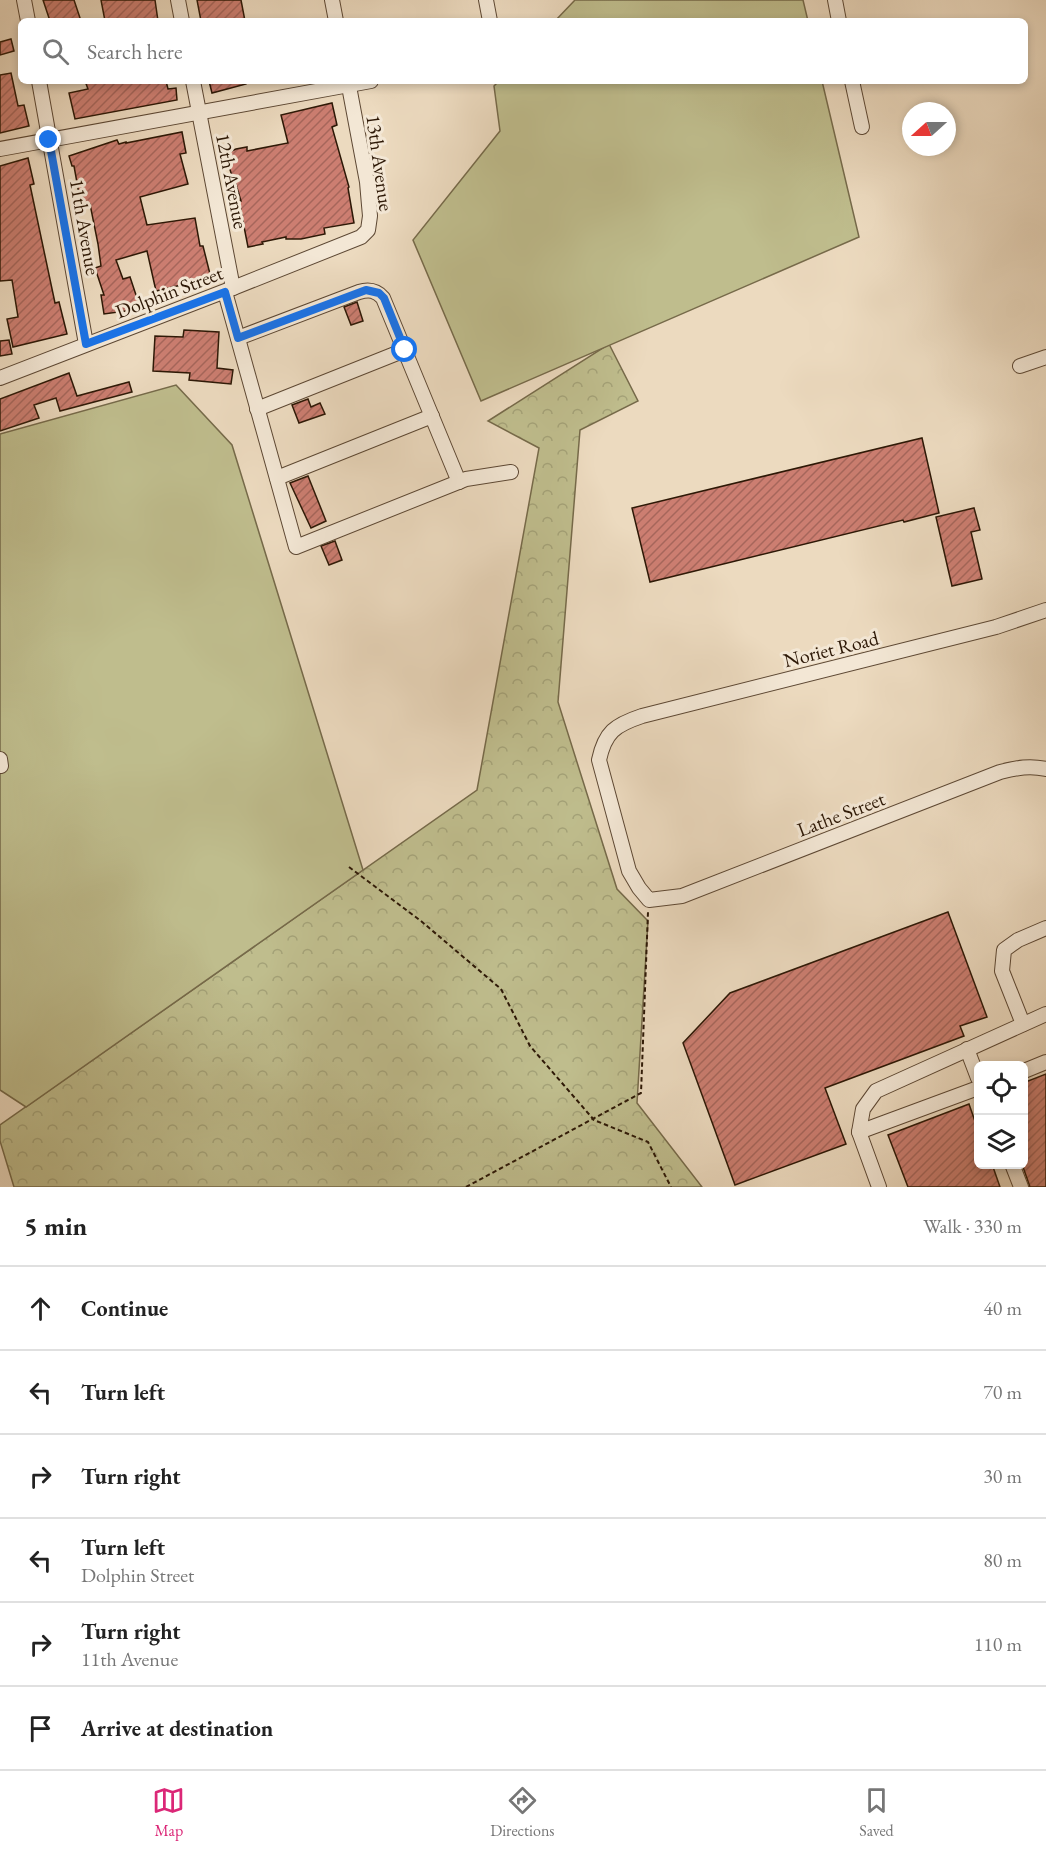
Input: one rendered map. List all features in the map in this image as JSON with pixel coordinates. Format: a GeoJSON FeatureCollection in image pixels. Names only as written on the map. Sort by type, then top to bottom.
{"type":"FeatureCollection","features":[{"type":"Feature","properties":{"kind":"street"},"geometry":{"type":"LineString","coordinates":[[24,0],[27,18]]}},
{"type":"Feature","properties":{"kind":"street"},"geometry":{"type":"LineString","coordinates":[[178,0],[181,18]]}},
{"type":"Feature","properties":{"kind":"street"},"geometry":{"type":"LineString","coordinates":[[332,0],[335,18]]}},
{"type":"Feature","properties":{"kind":"street"},"geometry":{"type":"LineString","coordinates":[[486,0],[489,18]]}},
{"type":"Feature","properties":{"kind":"street"},"geometry":{"type":"LineString","coordinates":[[835,0],[838,18]]}},
{"type":"Feature","properties":{"kind":"street","name":"11th Avenue"},"geometry":{"type":"LineString","coordinates":[[40,84],[86,344]]}},
{"type":"Feature","properties":{"kind":"street","name":"12th Avenue"},"geometry":{"type":"LineString","coordinates":[[194,84],[238,338],[296,547],[459,482]]}},
{"type":"Feature","properties":{"kind":"street"},"geometry":{"type":"LineString","coordinates":[[0,149],[343,84]]}},
{"type":"Feature","properties":{"kind":"street","name":"13th Avenue"},"geometry":{"type":"LineString","coordinates":[[348,84],[367,182],[370,216],[366,233],[352,241]]}},
{"type":"Feature","properties":{"kind":"street"},"geometry":{"type":"LineString","coordinates":[[853,84],[862,127]]}},
{"type":"Feature","properties":{"kind":"street","name":"Dolphin Street"},"geometry":{"type":"LineString","coordinates":[[0,378],[352,241]]}},
{"type":"Feature","properties":{"kind":"street"},"geometry":{"type":"LineString","coordinates":[[238,338],[366,290],[379,293],[384,298],[459,482],[511,472]]}},
{"type":"Feature","properties":{"kind":"street"},"geometry":{"type":"LineString","coordinates":[[257,409],[405,350]]}},
{"type":"Feature","properties":{"kind":"street"},"geometry":{"type":"LineString","coordinates":[[1020,366],[1046,357]]}},
{"type":"Feature","properties":{"kind":"street"},"geometry":{"type":"LineString","coordinates":[[277,478],[432,416]]}},
{"type":"Feature","properties":{"kind":"street","name":"Noriet Road"},"geometry":{"type":"LineString","coordinates":[[649,900],[629,871],[599,760],[608,734],[624,722],[996,627],[1046,610]]}},
{"type":"Feature","properties":{"kind":"street","name":"Lathe Street"},"geometry":{"type":"LineString","coordinates":[[649,900],[682,897],[1000,772],[1022,766],[1046,769]]}},
{"type":"Feature","properties":{"kind":"street"},"geometry":{"type":"LineString","coordinates":[[1023,1024],[1002,971],[1004,950],[1018,940],[1046,928]]}},
{"type":"Feature","properties":{"kind":"street"},"geometry":{"type":"LineString","coordinates":[[879,1187],[859,1132],[863,1109],[876,1091],[1046,1014]]}},
{"type":"Feature","properties":{"kind":"street"},"geometry":{"type":"LineString","coordinates":[[967,1049],[974,1067]]}},
{"type":"Feature","properties":{"kind":"street"},"geometry":{"type":"LineString","coordinates":[[1028,1069],[1046,1062]]}},
{"type":"Feature","properties":{"kind":"street"},"geometry":{"type":"LineString","coordinates":[[859,1132],[974,1089]]}},
{"type":"Feature","properties":{"kind":"street"},"geometry":{"type":"LineString","coordinates":[[1014,1169],[1021,1187]]}},
{"type":"Feature","properties":{"kind":"path"},"geometry":{"type":"LineString","coordinates":[[349,867],[421,921],[501,989],[530,1046],[594,1120],[648,1142],[671,1187]]}},
{"type":"Feature","properties":{"kind":"path"},"geometry":{"type":"LineString","coordinates":[[466,1187],[641,1093],[649,900]]}},
{"type":"Feature","properties":{"kind":"green space"},"geometry":{"type":"Polygon","coordinates":[[[575,0],[803,0],[807,18],[558,18],[575,0]]]}},
{"type":"Feature","properties":{"kind":"green space"},"geometry":{"type":"Polygon","coordinates":[[[496,84],[823,84],[859,237],[481,401],[413,240],[500,131],[494,86],[496,84]]]}},
{"type":"Feature","properties":{"kind":"green space"},"geometry":{"type":"Polygon","coordinates":[[[609,344],[638,401],[580,430],[558,702],[617,889],[648,921],[637,1103],[702,1187],[14,1187],[0,1141],[0,1125],[477,790],[539,448],[488,421],[609,344]]]}},
{"type":"Feature","properties":{"kind":"green space"},"geometry":{"type":"Polygon","coordinates":[[[176,385],[232,445],[363,870],[26,1107],[0,1090],[0,434],[176,385]]]}},
{"type":"Feature","properties":{"kind":"building"},"geometry":{"type":"Polygon","coordinates":[[[43,0],[74,0],[80,18],[49,18],[43,0]]]}},
{"type":"Feature","properties":{"kind":"building"},"geometry":{"type":"Polygon","coordinates":[[[101,0],[155,0],[158,18],[104,18],[101,0]]]}},
{"type":"Feature","properties":{"kind":"building"},"geometry":{"type":"Polygon","coordinates":[[[197,0],[241,0],[244,18],[200,18],[197,0]]]}},
{"type":"Feature","properties":{"kind":"building"},"geometry":{"type":"Polygon","coordinates":[[[11,39],[14,51],[0,55],[0,42],[11,39]]]}},
{"type":"Feature","properties":{"kind":"building"},"geometry":{"type":"Polygon","coordinates":[[[11,73],[18,106],[24,105],[29,126],[0,133],[0,75],[11,73]]]}},
{"type":"Feature","properties":{"kind":"building"},"geometry":{"type":"Polygon","coordinates":[[[86,84],[167,84],[168,89],[176,88],[177,100],[75,119],[69,93],[88,89],[86,84]]]}},
{"type":"Feature","properties":{"kind":"building"},"geometry":{"type":"Polygon","coordinates":[[[210,84],[246,84],[212,93],[210,84]]]}},
{"type":"Feature","properties":{"kind":"building"},"geometry":{"type":"Polygon","coordinates":[[[332,103],[337,125],[332,127],[349,187],[354,223],[324,228],[325,234],[301,239],[286,239],[286,237],[248,247],[239,201],[241,201],[225,154],[247,147],[247,151],[288,143],[281,115],[332,103]]]}},
{"type":"Feature","properties":{"kind":"building"},"geometry":{"type":"Polygon","coordinates":[[[182,132],[186,153],[180,154],[188,184],[140,197],[147,225],[195,218],[200,246],[203,246],[211,278],[156,291],[147,251],[116,260],[123,279],[130,277],[140,307],[104,314],[101,295],[104,295],[95,268],[101,266],[90,204],[81,205],[74,166],[69,156],[117,140],[119,144],[182,132]]]}},
{"type":"Feature","properties":{"kind":"building"},"geometry":{"type":"Polygon","coordinates":[[[28,158],[34,184],[30,185],[55,303],[59,302],[67,334],[13,347],[7,319],[18,317],[12,280],[0,281],[0,166],[28,158]]]}},
{"type":"Feature","properties":{"kind":"building"},"geometry":{"type":"Polygon","coordinates":[[[357,302],[363,321],[351,325],[344,307],[357,302]]]}},
{"type":"Feature","properties":{"kind":"building"},"geometry":{"type":"Polygon","coordinates":[[[184,330],[219,332],[217,368],[233,370],[231,384],[189,380],[190,373],[153,371],[155,336],[183,337],[184,330]]]}},
{"type":"Feature","properties":{"kind":"building"},"geometry":{"type":"Polygon","coordinates":[[[9,340],[12,354],[0,356],[0,341],[9,340]]]}},
{"type":"Feature","properties":{"kind":"building"},"geometry":{"type":"Polygon","coordinates":[[[69,373],[77,396],[129,382],[132,392],[60,411],[56,398],[34,405],[39,418],[0,431],[0,399],[69,373]]]}},
{"type":"Feature","properties":{"kind":"building"},"geometry":{"type":"Polygon","coordinates":[[[308,399],[311,407],[320,403],[325,414],[299,423],[292,405],[308,399]]]}},
{"type":"Feature","properties":{"kind":"building"},"geometry":{"type":"Polygon","coordinates":[[[922,438],[939,513],[650,582],[632,508],[922,438]]]}},
{"type":"Feature","properties":{"kind":"building"},"geometry":{"type":"Polygon","coordinates":[[[308,476],[326,521],[311,528],[290,483],[308,476]]]}},
{"type":"Feature","properties":{"kind":"building"},"geometry":{"type":"Polygon","coordinates":[[[974,508],[980,530],[971,532],[982,579],[952,586],[936,517],[974,508]]]}},
{"type":"Feature","properties":{"kind":"building"},"geometry":{"type":"Polygon","coordinates":[[[335,541],[342,560],[329,565],[321,546],[335,541]]]}},
{"type":"Feature","properties":{"kind":"building"},"geometry":{"type":"Polygon","coordinates":[[[948,912],[987,1017],[960,1026],[964,1036],[825,1088],[846,1144],[735,1185],[683,1043],[730,993],[948,912]]]}},
{"type":"Feature","properties":{"kind":"building"},"geometry":{"type":"Polygon","coordinates":[[[1046,1074],[1046,1187],[1030,1187],[1024,1169],[1028,1169],[1028,1081],[1046,1074]]]}},
{"type":"Feature","properties":{"kind":"building"},"geometry":{"type":"Polygon","coordinates":[[[969,1104],[974,1118],[974,1169],[994,1169],[1000,1187],[908,1187],[888,1135],[969,1104]]]}},
{"type":"Feature","properties":{"kind":"route"},"geometry":{"type":"LineString","coordinates":[[49,140],[86,344],[225,292],[238,338],[359,292],[374,290],[384,298],[405,350]]}}]}
